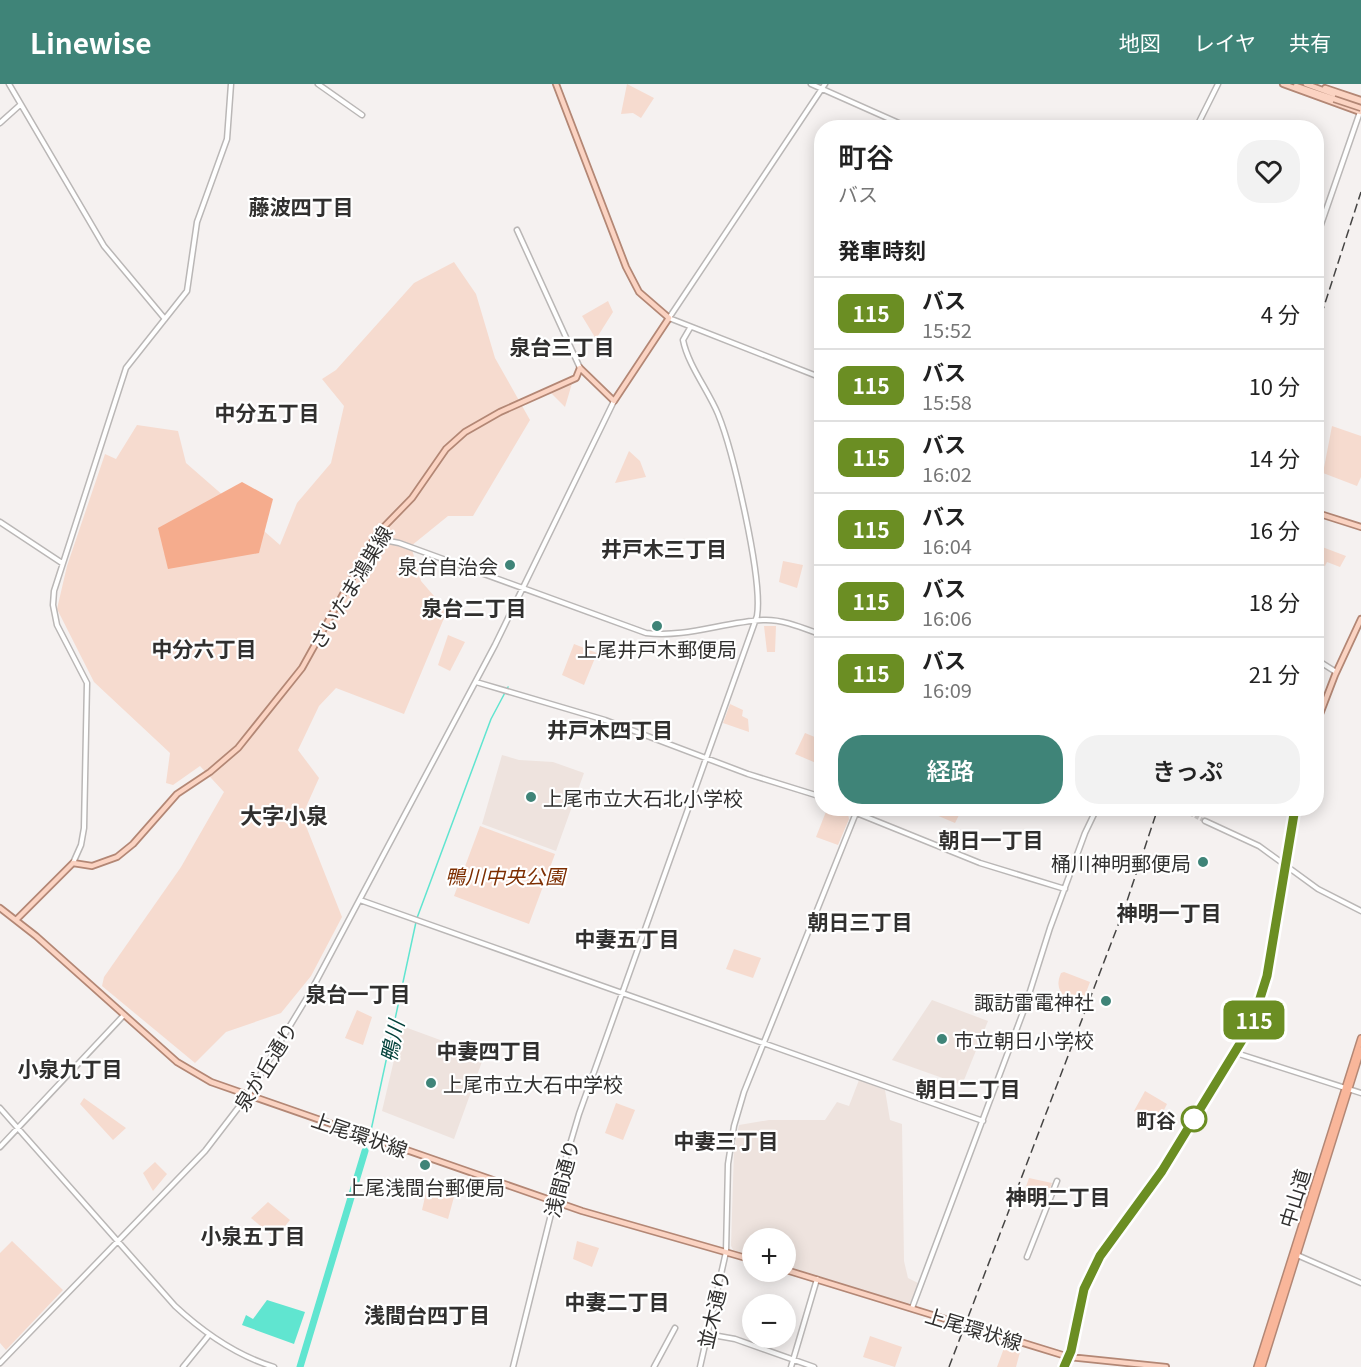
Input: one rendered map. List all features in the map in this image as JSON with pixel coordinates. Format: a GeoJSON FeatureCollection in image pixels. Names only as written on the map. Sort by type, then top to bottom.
{"type":"FeatureCollection","features":[{"type":"Feature","properties":{"kind":"highway","name":"中山道"},"geometry":{"type":"LineString","coordinates":[[1259,1367],[1297,1255],[1361,1038]]}},
{"type":"Feature","properties":{"kind":"highway","name":"中山道"},"geometry":{"type":"LineString","coordinates":[[1259,1367],[1346,1089],[1361,1050]]}},
{"type":"Feature","properties":{"kind":"main road"},"geometry":{"type":"LineString","coordinates":[[556,84],[626,267],[639,292],[669,318],[614,401],[580,368]]}},
{"type":"Feature","properties":{"kind":"main road"},"geometry":{"type":"LineString","coordinates":[[1283,84],[1360,110]]}},
{"type":"Feature","properties":{"kind":"main road"},"geometry":{"type":"LineString","coordinates":[[1291,84],[1334,97],[1361,102]]}},
{"type":"Feature","properties":{"kind":"main road"},"geometry":{"type":"LineString","coordinates":[[1306,84],[1360,110]]}},
{"type":"Feature","properties":{"kind":"main road"},"geometry":{"type":"LineString","coordinates":[[1314,84],[1361,102]]}},
{"type":"Feature","properties":{"kind":"main road","name":"さいたま鴻巣線"},"geometry":{"type":"LineString","coordinates":[[72,863],[92,866],[117,856],[133,844],[177,794],[210,772],[238,748],[302,669],[374,538],[412,498],[440,456],[465,432],[524,400],[576,378],[580,368]]}},
{"type":"Feature","properties":{"kind":"main road"},"geometry":{"type":"LineString","coordinates":[[1324,515],[1361,527]]}},
{"type":"Feature","properties":{"kind":"main road"},"geometry":{"type":"LineString","coordinates":[[1324,704],[1361,619]]}},
{"type":"Feature","properties":{"kind":"main road"},"geometry":{"type":"LineString","coordinates":[[1064,1367],[1069,1357],[1084,1289],[1100,1256],[1162,1171],[1252,1024],[1261,998],[1293,816]]}},
{"type":"Feature","properties":{"kind":"main road"},"geometry":{"type":"LineString","coordinates":[[16,920],[72,863]]}},
{"type":"Feature","properties":{"kind":"main road","name":"上尾環状線"},"geometry":{"type":"LineString","coordinates":[[0,908],[188,1070],[248,1095],[554,1202],[742,1257]]}},
{"type":"Feature","properties":{"kind":"main road","name":"上尾環状線"},"geometry":{"type":"LineString","coordinates":[[796,1273],[1069,1357],[1166,1367]]}},
{"type":"Feature","properties":{"kind":"street"},"geometry":{"type":"LineString","coordinates":[[9,84],[104,246],[165,319]]}},
{"type":"Feature","properties":{"kind":"street"},"geometry":{"type":"LineString","coordinates":[[72,863],[81,845],[84,828],[87,683],[54,614],[54,591],[126,368],[187,291],[197,222],[227,140],[231,84]]}},
{"type":"Feature","properties":{"kind":"street"},"geometry":{"type":"LineString","coordinates":[[318,84],[362,116]]}},
{"type":"Feature","properties":{"kind":"street"},"geometry":{"type":"LineString","coordinates":[[811,84],[892,120]]}},
{"type":"Feature","properties":{"kind":"street"},"geometry":{"type":"LineString","coordinates":[[814,375],[669,318],[825,84]]}},
{"type":"Feature","properties":{"kind":"street"},"geometry":{"type":"LineString","coordinates":[[1200,120],[1218,84]]}},
{"type":"Feature","properties":{"kind":"street"},"geometry":{"type":"LineString","coordinates":[[0,123],[20,105]]}},
{"type":"Feature","properties":{"kind":"street"},"geometry":{"type":"LineString","coordinates":[[1324,215],[1360,110]]}},
{"type":"Feature","properties":{"kind":"street"},"geometry":{"type":"LineString","coordinates":[[517,230],[580,368]]}},
{"type":"Feature","properties":{"kind":"street","name":"浅間通り"},"geometry":{"type":"LineString","coordinates":[[513,1367],[554,1202],[579,1114],[755,621],[759,593],[740,497],[720,419],[708,390],[686,355],[683,340],[690,328]]}},
{"type":"Feature","properties":{"kind":"street","name":"泉が丘通り"},"geometry":{"type":"LineString","coordinates":[[0,1363],[205,1151],[248,1095],[311,991],[476,682],[614,401]]}},
{"type":"Feature","properties":{"kind":"street"},"geometry":{"type":"LineString","coordinates":[[0,522],[62,563]]}},
{"type":"Feature","properties":{"kind":"street"},"geometry":{"type":"LineString","coordinates":[[374,538],[399,543],[646,633],[672,635],[755,621],[780,621],[814,632]]}},
{"type":"Feature","properties":{"kind":"street"},"geometry":{"type":"LineString","coordinates":[[1324,664],[1336,672]]}},
{"type":"Feature","properties":{"kind":"street"},"geometry":{"type":"LineString","coordinates":[[476,682],[605,720],[705,758],[814,794]]}},
{"type":"Feature","properties":{"kind":"street","name":"並木通り"},"geometry":{"type":"LineString","coordinates":[[700,1367],[726,1252],[730,1149],[744,1092],[855,816]]}},
{"type":"Feature","properties":{"kind":"street"},"geometry":{"type":"LineString","coordinates":[[858,816],[980,862],[1065,889]]}},
{"type":"Feature","properties":{"kind":"street"},"geometry":{"type":"LineString","coordinates":[[912,1308],[1026,1007],[1065,889],[1093,816]]}},
{"type":"Feature","properties":{"kind":"street"},"geometry":{"type":"LineString","coordinates":[[1205,821],[1259,846],[1318,889],[1361,911]]}},
{"type":"Feature","properties":{"kind":"street"},"geometry":{"type":"LineString","coordinates":[[360,900],[983,1121]]}},
{"type":"Feature","properties":{"kind":"street"},"geometry":{"type":"LineString","coordinates":[[0,1147],[124,1015]]}},
{"type":"Feature","properties":{"kind":"street"},"geometry":{"type":"LineString","coordinates":[[1236,1053],[1361,1093]]}},
{"type":"Feature","properties":{"kind":"street"},"geometry":{"type":"LineString","coordinates":[[0,1108],[175,1306],[209,1334],[245,1357],[274,1367]]}},
{"type":"Feature","properties":{"kind":"street"},"geometry":{"type":"LineString","coordinates":[[1027,1257],[1058,1180]]}},
{"type":"Feature","properties":{"kind":"street"},"geometry":{"type":"LineString","coordinates":[[1297,1255],[1361,1283]]}},
{"type":"Feature","properties":{"kind":"street"},"geometry":{"type":"LineString","coordinates":[[791,1367],[817,1279]]}},
{"type":"Feature","properties":{"kind":"street"},"geometry":{"type":"LineString","coordinates":[[654,1367],[675,1328]]}},
{"type":"Feature","properties":{"kind":"street"},"geometry":{"type":"LineString","coordinates":[[183,1367],[209,1334]]}},
{"type":"Feature","properties":{"kind":"street"},"geometry":{"type":"LineString","coordinates":[[707,1334],[735,1339],[814,1367]]}},
{"type":"Feature","properties":{"kind":"shaded area"},"geometry":{"type":"Polygon","coordinates":[[[242,482],[273,499],[259,553],[168,569],[158,528],[242,482]]]}},
{"type":"Feature","properties":{"kind":"shaded area","name":"上尾市立大石北小学校"},"geometry":{"type":"Polygon","coordinates":[[[502,755],[519,760],[553,762],[584,773],[556,851],[482,824],[502,755]]]}},
{"type":"Feature","properties":{"kind":"shaded area","name":"市立朝日小学校"},"geometry":{"type":"Polygon","coordinates":[[[932,1000],[988,1021],[962,1085],[892,1060],[932,1000]]]}},
{"type":"Feature","properties":{"kind":"shaded area","name":"上尾市立大石中学校"},"geometry":{"type":"Polygon","coordinates":[[[402,1026],[484,1056],[454,1139],[382,1111],[402,1026]]]}},
{"type":"Feature","properties":{"kind":"shaded area"},"geometry":{"type":"Polygon","coordinates":[[[859,1080],[885,1090],[890,1120],[902,1124],[904,1261],[908,1278],[918,1283],[911,1302],[908,1304],[796,1269],[796,1228],[742,1228],[742,1253],[733,1250],[731,1246],[734,1150],[739,1125],[769,1120],[825,1120],[837,1102],[849,1106],[859,1080]]]}},
{"type":"Feature","properties":{"kind":"shaded area"},"geometry":{"type":"Polygon","coordinates":[[[267,1300],[305,1312],[294,1344],[242,1325],[246,1315],[253,1319],[267,1300]]]}},
{"type":"Feature","properties":{"kind":"green space"},"geometry":{"type":"Polygon","coordinates":[[[627,84],[654,98],[641,118],[633,113],[621,114],[627,84]]]}},
{"type":"Feature","properties":{"kind":"green space"},"geometry":{"type":"Polygon","coordinates":[[[454,262],[476,294],[495,358],[530,420],[473,516],[448,516],[411,546],[421,581],[447,611],[404,714],[336,688],[319,706],[298,750],[319,778],[302,816],[342,917],[311,976],[281,1013],[226,1032],[195,1063],[102,986],[104,977],[181,867],[224,792],[200,766],[173,785],[166,783],[170,753],[94,682],[57,609],[67,566],[105,454],[116,459],[137,425],[178,431],[186,463],[280,545],[297,503],[331,463],[344,406],[322,379],[336,370],[414,283],[454,262]]]}},
{"type":"Feature","properties":{"kind":"green space"},"geometry":{"type":"Polygon","coordinates":[[[608,301],[613,312],[596,339],[582,316],[608,301]]]}},
{"type":"Feature","properties":{"kind":"green space"},"geometry":{"type":"Polygon","coordinates":[[[573,380],[565,407],[548,390],[573,380]]]}},
{"type":"Feature","properties":{"kind":"green space"},"geometry":{"type":"Polygon","coordinates":[[[1332,426],[1361,436],[1361,477],[1357,486],[1324,473],[1332,426]]]}},
{"type":"Feature","properties":{"kind":"green space"},"geometry":{"type":"Polygon","coordinates":[[[629,451],[640,461],[646,477],[615,483],[629,451]]]}},
{"type":"Feature","properties":{"kind":"green space"},"geometry":{"type":"Polygon","coordinates":[[[1324,548],[1346,556],[1340,567],[1327,562],[1325,566],[1324,548]]]}},
{"type":"Feature","properties":{"kind":"green space"},"geometry":{"type":"Polygon","coordinates":[[[783,561],[803,565],[797,588],[779,582],[783,561]]]}},
{"type":"Feature","properties":{"kind":"green space"},"geometry":{"type":"Polygon","coordinates":[[[764,626],[776,626],[775,652],[767,652],[764,626]]]}},
{"type":"Feature","properties":{"kind":"green space"},"geometry":{"type":"Polygon","coordinates":[[[448,635],[465,642],[450,671],[438,665],[448,635]]]}},
{"type":"Feature","properties":{"kind":"green space"},"geometry":{"type":"Polygon","coordinates":[[[574,644],[597,653],[584,685],[562,675],[574,644]]]}},
{"type":"Feature","properties":{"kind":"green space"},"geometry":{"type":"Polygon","coordinates":[[[730,704],[743,710],[742,716],[748,719],[749,732],[723,723],[730,704]]]}},
{"type":"Feature","properties":{"kind":"green space"},"geometry":{"type":"Polygon","coordinates":[[[805,733],[814,737],[814,762],[795,754],[805,733]]]}},
{"type":"Feature","properties":{"kind":"green space"},"geometry":{"type":"Polygon","coordinates":[[[824,816],[848,816],[838,845],[816,837],[824,816]]]}},
{"type":"Feature","properties":{"kind":"green space"},"geometry":{"type":"Polygon","coordinates":[[[938,816],[958,816],[955,823],[938,816]]]}},
{"type":"Feature","properties":{"kind":"green space","name":"鴨川中央公園"},"geometry":{"type":"Polygon","coordinates":[[[480,826],[555,854],[529,924],[454,896],[480,826]]]}},
{"type":"Feature","properties":{"kind":"green space"},"geometry":{"type":"Polygon","coordinates":[[[734,949],[761,958],[753,978],[726,969],[734,949]]]}},
{"type":"Feature","properties":{"kind":"green space"},"geometry":{"type":"Polygon","coordinates":[[[1064,972],[1090,982],[1081,1006],[1066,998],[1060,990],[1059,979],[1061,973],[1064,972]]]}},
{"type":"Feature","properties":{"kind":"green space"},"geometry":{"type":"Polygon","coordinates":[[[357,1010],[372,1017],[363,1045],[345,1038],[357,1010]]]}},
{"type":"Feature","properties":{"kind":"green space"},"geometry":{"type":"Polygon","coordinates":[[[1145,1091],[1167,1104],[1158,1122],[1134,1111],[1145,1091]]]}},
{"type":"Feature","properties":{"kind":"green space"},"geometry":{"type":"Polygon","coordinates":[[[84,1098],[126,1128],[113,1140],[80,1104],[84,1098]]]}},
{"type":"Feature","properties":{"kind":"green space"},"geometry":{"type":"Polygon","coordinates":[[[616,1103],[635,1110],[623,1140],[605,1133],[616,1103]]]}},
{"type":"Feature","properties":{"kind":"green space"},"geometry":{"type":"Polygon","coordinates":[[[155,1162],[167,1174],[153,1191],[143,1173],[155,1162]]]}},
{"type":"Feature","properties":{"kind":"green space"},"geometry":{"type":"Polygon","coordinates":[[[1029,1178],[1052,1183],[1043,1207],[1021,1201],[1029,1178]]]}},
{"type":"Feature","properties":{"kind":"green space"},"geometry":{"type":"Polygon","coordinates":[[[427,1188],[454,1197],[448,1219],[422,1210],[427,1188]]]}},
{"type":"Feature","properties":{"kind":"green space"},"geometry":{"type":"Polygon","coordinates":[[[268,1202],[290,1220],[275,1238],[251,1218],[268,1202]]]}},
{"type":"Feature","properties":{"kind":"green space"},"geometry":{"type":"Polygon","coordinates":[[[12,1241],[63,1290],[6,1350],[0,1343],[0,1253],[12,1241]]]}},
{"type":"Feature","properties":{"kind":"green space"},"geometry":{"type":"Polygon","coordinates":[[[577,1241],[599,1248],[592,1267],[573,1259],[577,1241]]]}},
{"type":"Feature","properties":{"kind":"green space"},"geometry":{"type":"Polygon","coordinates":[[[870,1336],[902,1347],[895,1367],[863,1357],[870,1336]]]}},
{"type":"Feature","properties":{"kind":"green space"},"geometry":{"type":"Polygon","coordinates":[[[1004,1348],[1020,1352],[1016,1367],[997,1367],[1004,1348]]]}},
{"type":"Feature","properties":{"kind":"waterway","name":"鴨川"},"geometry":{"type":"LineString","coordinates":[[417,918],[491,719],[508,687]]}},
{"type":"Feature","properties":{"kind":"waterway","name":"鴨川"},"geometry":{"type":"LineString","coordinates":[[370,1135],[416,922]]}},
{"type":"Feature","properties":{"kind":"waterway","name":"鴨川"},"geometry":{"type":"LineString","coordinates":[[365,1151],[369,1139]]}},
{"type":"Feature","properties":{"kind":"waterway","name":"鴨川"},"geometry":{"type":"LineString","coordinates":[[300,1367],[365,1151]]}},
{"type":"Feature","properties":{"kind":"tunnel"},"geometry":{"type":"LineString","coordinates":[[1195,816],[1205,821]]}},
{"type":"Feature","properties":{"kind":"railway"},"geometry":{"type":"LineString","coordinates":[[1324,306],[1361,192]]}},
{"type":"Feature","properties":{"kind":"railway"},"geometry":{"type":"LineString","coordinates":[[949,1367],[1125,907],[1155,816]]}},
{"type":"Feature","properties":{"kind":"bus line","name":"115"},"geometry":{"type":"LineString","coordinates":[[1064,1367],[1071,1351],[1084,1289],[1100,1256],[1162,1171],[1240,1046],[1258,1010],[1267,976],[1293,816]]}},
{"type":"Feature","properties":{"kind":"place","name":"泉台自治会"},"geometry":{"type":"Point","coordinates":[510,565]}},
{"type":"Feature","properties":{"kind":"place","name":"上尾井戸木郵便局"},"geometry":{"type":"Point","coordinates":[657,626]}},
{"type":"Feature","properties":{"kind":"place","name":"上尾市立大石北小学校"},"geometry":{"type":"Point","coordinates":[531,797]}},
{"type":"Feature","properties":{"kind":"place","name":"桶川神明郵便局"},"geometry":{"type":"Point","coordinates":[1203,862]}},
{"type":"Feature","properties":{"kind":"place","name":"諏訪雷電神社"},"geometry":{"type":"Point","coordinates":[1106,1001]}},
{"type":"Feature","properties":{"kind":"place","name":"市立朝日小学校"},"geometry":{"type":"Point","coordinates":[942,1039]}},
{"type":"Feature","properties":{"kind":"place","name":"上尾市立大石中学校"},"geometry":{"type":"Point","coordinates":[431,1083]}},
{"type":"Feature","properties":{"kind":"place","name":"町谷"},"geometry":{"type":"Point","coordinates":[1194,1119]}},
{"type":"Feature","properties":{"kind":"place","name":"上尾浅間台郵便局"},"geometry":{"type":"Point","coordinates":[425,1165]}},
{"type":"Feature","properties":{"kind":"district","name":"藤波四丁目"},"geometry":{"type":"Point","coordinates":[301,206]}},
{"type":"Feature","properties":{"kind":"district","name":"泉台三丁目"},"geometry":{"type":"Point","coordinates":[562,346]}},
{"type":"Feature","properties":{"kind":"district","name":"中分五丁目"},"geometry":{"type":"Point","coordinates":[267,412]}},
{"type":"Feature","properties":{"kind":"district","name":"井戸木三丁目"},"geometry":{"type":"Point","coordinates":[664,548]}},
{"type":"Feature","properties":{"kind":"district","name":"泉台二丁目"},"geometry":{"type":"Point","coordinates":[474,607]}},
{"type":"Feature","properties":{"kind":"district","name":"中分六丁目"},"geometry":{"type":"Point","coordinates":[204,648]}},
{"type":"Feature","properties":{"kind":"district","name":"井戸木四丁目"},"geometry":{"type":"Point","coordinates":[610,729]}},
{"type":"Feature","properties":{"kind":"district","name":"大字小泉"},"geometry":{"type":"Point","coordinates":[284,814]}},
{"type":"Feature","properties":{"kind":"district","name":"朝日一丁目"},"geometry":{"type":"Point","coordinates":[991,839]}},
{"type":"Feature","properties":{"kind":"district","name":"神明一丁目"},"geometry":{"type":"Point","coordinates":[1169,912]}},
{"type":"Feature","properties":{"kind":"district","name":"朝日三丁目"},"geometry":{"type":"Point","coordinates":[860,921]}},
{"type":"Feature","properties":{"kind":"district","name":"中妻五丁目"},"geometry":{"type":"Point","coordinates":[627,938]}},
{"type":"Feature","properties":{"kind":"district","name":"泉台一丁目"},"geometry":{"type":"Point","coordinates":[358,993]}},
{"type":"Feature","properties":{"kind":"district","name":"中妻四丁目"},"geometry":{"type":"Point","coordinates":[489,1050]}},
{"type":"Feature","properties":{"kind":"district","name":"小泉九丁目"},"geometry":{"type":"Point","coordinates":[70,1068]}},
{"type":"Feature","properties":{"kind":"district","name":"朝日二丁目"},"geometry":{"type":"Point","coordinates":[968,1088]}},
{"type":"Feature","properties":{"kind":"district","name":"中妻三丁目"},"geometry":{"type":"Point","coordinates":[726,1140]}},
{"type":"Feature","properties":{"kind":"district","name":"神明二丁目"},"geometry":{"type":"Point","coordinates":[1058,1196]}},
{"type":"Feature","properties":{"kind":"district","name":"小泉五丁目"},"geometry":{"type":"Point","coordinates":[253,1235]}},
{"type":"Feature","properties":{"kind":"district","name":"中妻二丁目"},"geometry":{"type":"Point","coordinates":[617,1301]}},
{"type":"Feature","properties":{"kind":"district","name":"浅間台四丁目"},"geometry":{"type":"Point","coordinates":[427,1314]}}]}
